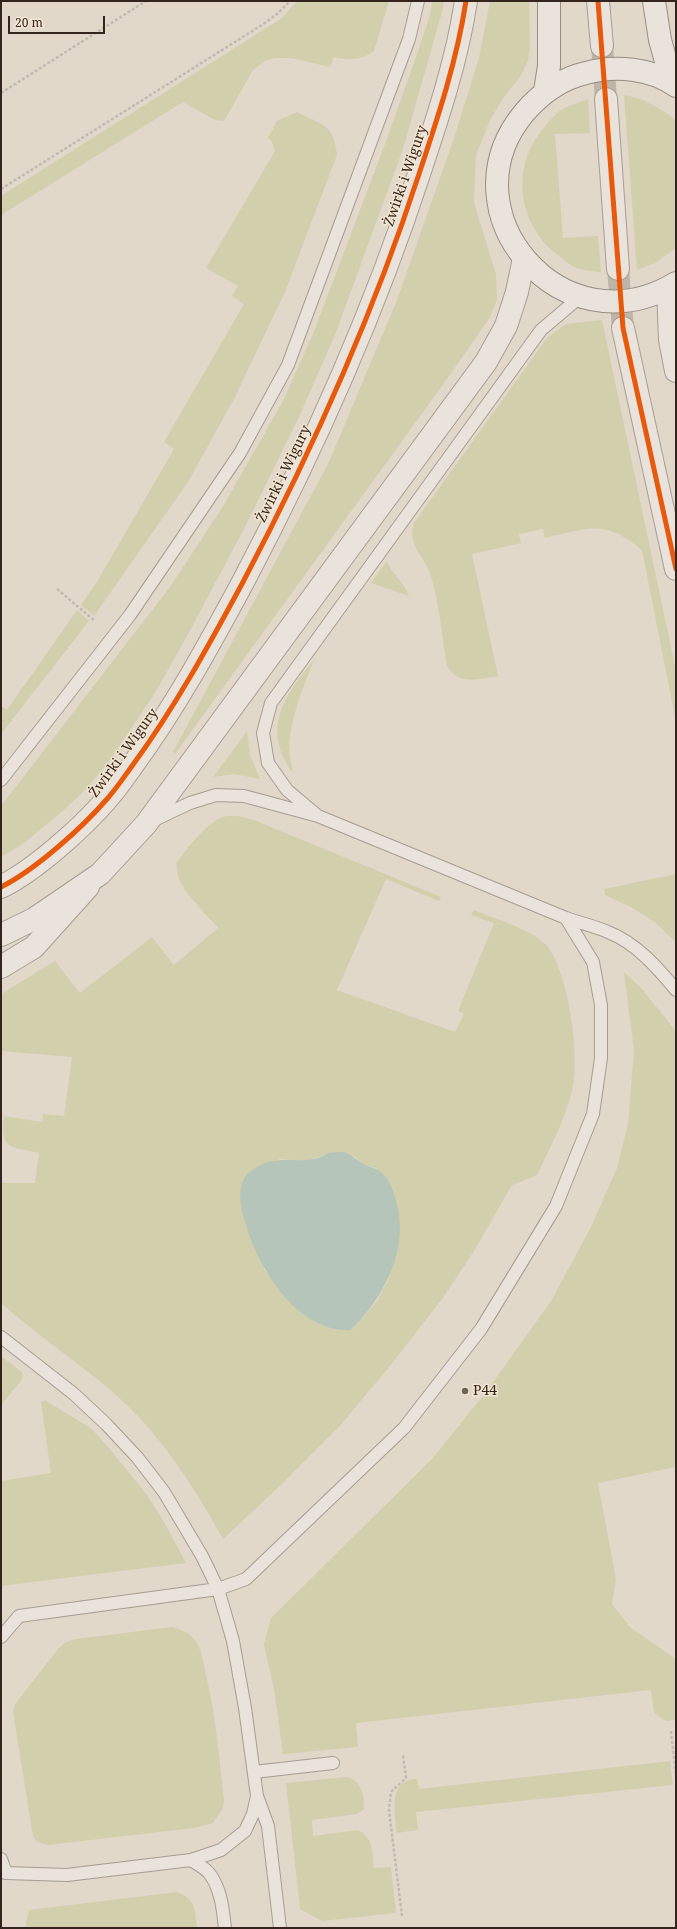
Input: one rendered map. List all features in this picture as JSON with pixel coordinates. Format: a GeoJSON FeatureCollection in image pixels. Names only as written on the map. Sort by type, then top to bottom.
{"type":"FeatureCollection","features":[{"type":"Feature","properties":{"kind":"street","name":"Żwirki i Wigury"},"geometry":{"type":"LineString","coordinates":[[1,887],[15,880],[64,842],[107,799],[158,730],[222,622],[275,521],[343,376],[404,222],[448,87],[466,1]]}},
{"type":"Feature","properties":{"kind":"street"},"geometry":{"type":"LineString","coordinates":[[545,91],[549,66],[549,1]]}},
{"type":"Feature","properties":{"kind":"street"},"geometry":{"type":"LineString","coordinates":[[598,1],[602,46]]}},
{"type":"Feature","properties":{"kind":"street"},"geometry":{"type":"LineString","coordinates":[[654,1],[660,40],[674,85]]}},
{"type":"Feature","properties":{"kind":"street"},"geometry":{"type":"LineString","coordinates":[[674,85],[651,74],[635,70],[598,69],[573,76],[545,91],[516,122],[501,155],[498,174],[498,191],[504,221],[514,244],[524,258],[548,282],[580,297],[616,302],[653,295],[672,285],[670,340],[676,371]]}},
{"type":"Feature","properties":{"kind":"street"},"geometry":{"type":"LineString","coordinates":[[606,99],[618,269]]}},
{"type":"Feature","properties":{"kind":"street"},"geometry":{"type":"LineString","coordinates":[[1,967],[34,947],[146,824],[486,362],[506,326],[524,258]]}},
{"type":"Feature","properties":{"kind":"street"},"geometry":{"type":"LineString","coordinates":[[623,328],[676,569]]}},
{"type":"Feature","properties":{"kind":"street"},"geometry":{"type":"LineString","coordinates":[[1,935],[34,919],[100,874]]}},
{"type":"Feature","properties":{"kind":"lane"},"geometry":{"type":"LineString","coordinates":[[1,780],[130,615],[240,453],[288,365],[409,40],[418,1]]}},
{"type":"Feature","properties":{"kind":"lane"},"geometry":{"type":"LineString","coordinates":[[318,816],[288,790],[268,763],[263,733],[271,702],[541,330],[580,297]]}},
{"type":"Feature","properties":{"kind":"lane"},"geometry":{"type":"LineString","coordinates":[[146,824],[190,803],[216,795],[244,796],[318,816],[566,918],[608,932],[629,943],[657,966],[676,990]]}},
{"type":"Feature","properties":{"kind":"lane"},"geometry":{"type":"LineString","coordinates":[[1,1638],[19,1616],[218,1590],[246,1578],[404,1428],[481,1329],[556,1206],[593,1114],[601,1058],[601,1005],[593,962],[566,918]]}},
{"type":"Feature","properties":{"kind":"lane"},"geometry":{"type":"LineString","coordinates":[[1,1337],[74,1394],[106,1424],[136,1457],[164,1492],[202,1556],[218,1590],[233,1641],[245,1708],[257,1796],[268,1826],[280,1928]]}},
{"type":"Feature","properties":{"kind":"lane"},"geometry":{"type":"LineString","coordinates":[[254,1772],[333,1763]]}},
{"type":"Feature","properties":{"kind":"lane"},"geometry":{"type":"LineString","coordinates":[[1,1859],[6,1873],[67,1875],[191,1860],[221,1850],[245,1830],[253,1814],[257,1796]]}},
{"type":"Feature","properties":{"kind":"lane"},"geometry":{"type":"LineString","coordinates":[[191,1860],[209,1873],[222,1904],[225,1928]]}},
{"type":"Feature","properties":{"kind":"path"},"geometry":{"type":"LineString","coordinates":[[1,93],[146,1]]}},
{"type":"Feature","properties":{"kind":"path"},"geometry":{"type":"LineString","coordinates":[[1,189],[264,23],[277,14],[290,1]]}},
{"type":"Feature","properties":{"kind":"path"},"geometry":{"type":"LineString","coordinates":[[58,589],[96,623]]}},
{"type":"Feature","properties":{"kind":"path"},"geometry":{"type":"LineString","coordinates":[[671,1731],[676,1777]]}},
{"type":"Feature","properties":{"kind":"path"},"geometry":{"type":"LineString","coordinates":[[402,1916],[388,1810],[392,1792],[406,1778],[403,1755]]}},
{"type":"Feature","properties":{"kind":"shaded area"},"geometry":{"type":"Polygon","coordinates":[[[297,1],[389,1],[374,51],[369,54],[355,59],[334,57],[330,67],[291,58],[275,58],[265,61],[253,70],[224,121],[215,120],[183,102],[1,215],[1,196],[282,18],[297,1]]]}},
{"type":"Feature","properties":{"kind":"shaded area"},"geometry":{"type":"Polygon","coordinates":[[[432,1],[444,1],[403,149],[335,335],[299,417],[245,527],[155,693],[108,763],[87,788],[65,809],[23,844],[1,857],[1,806],[170,587],[222,508],[283,401],[313,334],[385,144],[430,15],[432,1]]]}},
{"type":"Feature","properties":{"kind":"shaded area"},"geometry":{"type":"Polygon","coordinates":[[[490,1],[529,1],[530,44],[528,61],[520,77],[506,94],[491,118],[476,155],[474,203],[496,274],[497,300],[489,319],[442,386],[175,754],[173,752],[329,462],[397,300],[454,138],[479,58],[490,1]]]}},
{"type":"Feature","properties":{"kind":"shaded area"},"geometry":{"type":"Polygon","coordinates":[[[624,95],[638,98],[652,104],[676,120],[676,248],[655,263],[637,270],[624,95]]]}},
{"type":"Feature","properties":{"kind":"shaded area"},"geometry":{"type":"Polygon","coordinates":[[[588,99],[590,133],[555,134],[563,238],[598,236],[601,272],[583,270],[572,266],[545,244],[535,230],[523,198],[525,164],[531,147],[541,131],[562,109],[588,99]]]}},
{"type":"Feature","properties":{"kind":"shaded area"},"geometry":{"type":"Polygon","coordinates":[[[297,112],[320,123],[330,131],[337,155],[285,292],[234,399],[188,482],[94,616],[81,605],[98,580],[174,449],[164,442],[244,304],[232,296],[238,286],[206,268],[275,151],[271,140],[268,138],[277,121],[297,112]]]}},
{"type":"Feature","properties":{"kind":"shaded area"},"geometry":{"type":"Polygon","coordinates":[[[602,320],[676,671],[676,722],[642,550],[629,540],[606,530],[596,529],[573,531],[545,538],[543,529],[519,534],[521,543],[472,554],[498,676],[470,680],[457,676],[447,666],[438,605],[432,581],[429,571],[416,548],[412,537],[414,523],[547,338],[566,324],[602,320]]]}},
{"type":"Feature","properties":{"kind":"shaded area"},"geometry":{"type":"Polygon","coordinates":[[[387,561],[391,570],[404,586],[409,596],[371,583],[387,561]]]}},
{"type":"Feature","properties":{"kind":"shaded area"},"geometry":{"type":"Polygon","coordinates":[[[77,610],[89,621],[1,734],[1,706],[7,710],[77,610]]]}},
{"type":"Feature","properties":{"kind":"shaded area"},"geometry":{"type":"Polygon","coordinates":[[[314,660],[294,715],[291,729],[290,758],[293,770],[291,771],[283,757],[277,736],[280,712],[291,690],[314,660]]]}},
{"type":"Feature","properties":{"kind":"shaded area"},"geometry":{"type":"Polygon","coordinates":[[[247,731],[250,755],[260,779],[234,774],[213,777],[247,731]]]}},
{"type":"Feature","properties":{"kind":"shaded area"},"geometry":{"type":"Polygon","coordinates":[[[238,816],[254,820],[441,897],[439,901],[386,879],[337,990],[455,1032],[464,1014],[458,1011],[494,923],[471,915],[474,910],[531,934],[545,944],[553,956],[560,972],[566,992],[575,1058],[572,1091],[569,1102],[557,1134],[537,1175],[512,1185],[474,1251],[443,1298],[389,1367],[338,1428],[282,1484],[223,1539],[181,1470],[157,1438],[130,1408],[99,1380],[33,1330],[1,1303],[1,1183],[35,1183],[39,1153],[15,1148],[6,1142],[3,1128],[4,1116],[42,1122],[43,1114],[64,1116],[72,1057],[1,1051],[1,994],[55,961],[80,993],[152,937],[174,965],[218,928],[189,896],[179,880],[176,863],[209,825],[223,817],[238,816]],[[327,1153],[310,1160],[279,1159],[264,1269],[281,1292],[301,1312],[352,1330],[377,1301],[389,1278],[377,1168],[364,1165],[355,1157],[327,1153]]]}},
{"type":"Feature","properties":{"kind":"shaded area"},"geometry":{"type":"Polygon","coordinates":[[[676,874],[676,943],[656,923],[631,907],[605,895],[604,889],[676,874]]]}},
{"type":"Feature","properties":{"kind":"shaded area"},"geometry":{"type":"Polygon","coordinates":[[[624,972],[641,988],[676,1031],[676,1467],[598,1483],[616,1579],[612,1604],[631,1628],[676,1659],[676,1720],[666,1721],[654,1713],[651,1690],[356,1723],[358,1747],[283,1754],[274,1689],[264,1645],[271,1618],[432,1459],[486,1392],[551,1301],[591,1227],[617,1168],[628,1124],[634,1050],[624,972]]]}},
{"type":"Feature","properties":{"kind":"shaded area"},"geometry":{"type":"Polygon","coordinates":[[[344,1152],[365,1165],[379,1170],[390,1183],[396,1201],[400,1237],[397,1254],[383,1287],[374,1303],[351,1330],[331,1328],[313,1320],[296,1308],[281,1293],[258,1256],[243,1213],[240,1196],[242,1185],[247,1174],[260,1165],[279,1160],[314,1159],[328,1153],[344,1152]]]}},
{"type":"Feature","properties":{"kind":"shaded area"},"geometry":{"type":"Polygon","coordinates":[[[1,1356],[22,1372],[22,1380],[1,1405],[1,1356]]]}},
{"type":"Feature","properties":{"kind":"shaded area"},"geometry":{"type":"Polygon","coordinates":[[[45,1400],[92,1429],[109,1448],[147,1495],[164,1522],[186,1563],[1,1586],[1,1481],[51,1473],[41,1402],[45,1400]]]}},
{"type":"Feature","properties":{"kind":"shaded area"},"geometry":{"type":"Polygon","coordinates":[[[172,1627],[189,1634],[197,1643],[202,1655],[215,1721],[224,1799],[223,1808],[213,1823],[194,1828],[48,1845],[36,1841],[33,1836],[14,1718],[13,1710],[15,1704],[58,1649],[66,1642],[76,1639],[172,1627]]]}},
{"type":"Feature","properties":{"kind":"shaded area"},"geometry":{"type":"Polygon","coordinates":[[[670,1761],[673,1785],[416,1812],[418,1830],[397,1833],[395,1799],[401,1785],[407,1781],[417,1779],[419,1789],[670,1761]]]}},
{"type":"Feature","properties":{"kind":"shaded area"},"geometry":{"type":"Polygon","coordinates":[[[347,1777],[359,1785],[363,1794],[364,1809],[357,1814],[312,1820],[313,1836],[358,1830],[363,1833],[370,1841],[374,1868],[391,1867],[396,1913],[322,1921],[300,1909],[286,1783],[347,1777]]]}},
{"type":"Feature","properties":{"kind":"shaded area"},"geometry":{"type":"Polygon","coordinates":[[[177,1892],[188,1898],[191,1902],[195,1911],[197,1928],[25,1928],[29,1910],[177,1892]]]}},
{"type":"Feature","properties":{"kind":"tunnel"},"geometry":{"type":"LineString","coordinates":[[602,46],[606,99]]}},
{"type":"Feature","properties":{"kind":"tunnel"},"geometry":{"type":"LineString","coordinates":[[618,269],[623,328]]}},
{"type":"Feature","properties":{"kind":"cycle path"},"geometry":{"type":"LineString","coordinates":[[1,887],[14,880],[57,848],[85,823],[114,791],[177,699],[243,582],[317,433],[340,382],[382,279],[440,110],[458,45],[466,1]]}},
{"type":"Feature","properties":{"kind":"cycle path"},"geometry":{"type":"LineString","coordinates":[[598,1],[623,328],[676,569]]}},
{"type":"Feature","properties":{"kind":"place","name":"P44"},"geometry":{"type":"Point","coordinates":[465,1391]}}]}
